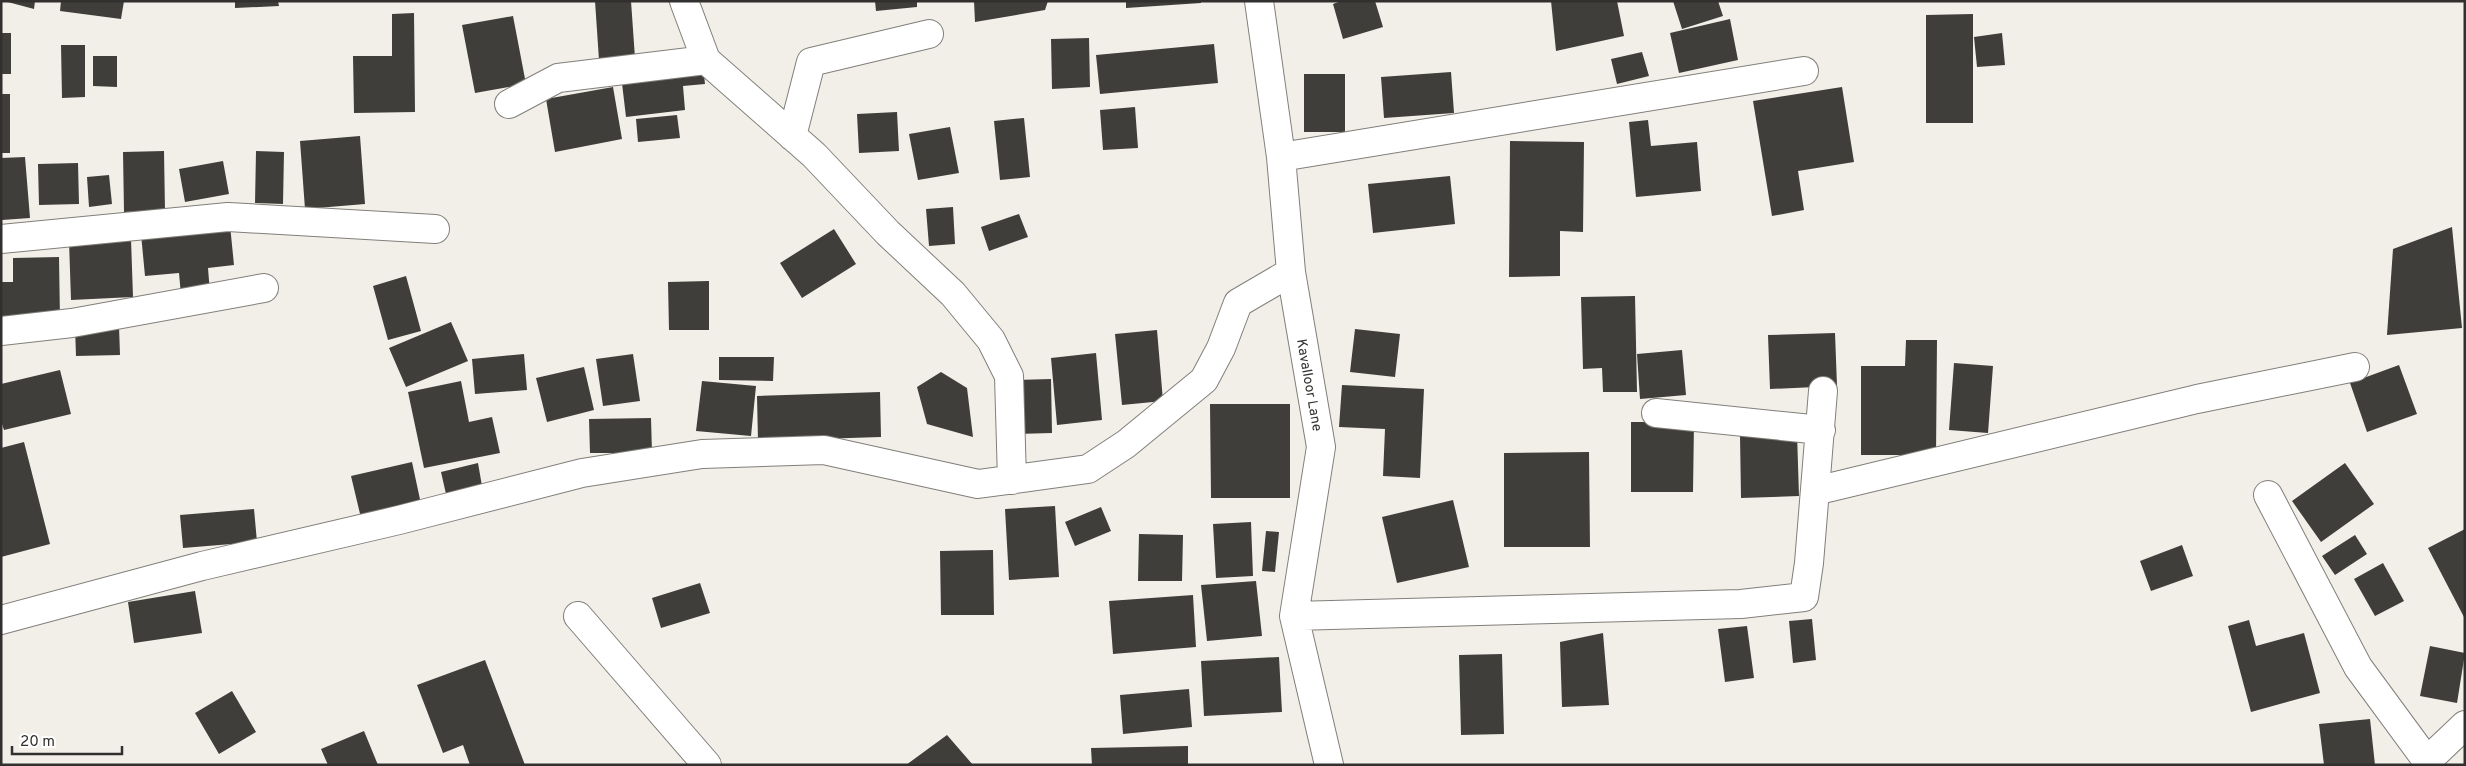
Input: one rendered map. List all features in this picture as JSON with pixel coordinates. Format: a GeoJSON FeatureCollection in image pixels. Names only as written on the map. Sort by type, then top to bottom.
{"type":"FeatureCollection","features":[{"type":"Feature","properties":{"kind":"street"},"geometry":{"type":"LineString","coordinates":[[684,1],[706,60],[814,155],[888,233],[953,294],[992,340],[1009,376],[1012,480]]}},
{"type":"Feature","properties":{"kind":"street","name":"Kavalloor Lane"},"geometry":{"type":"LineString","coordinates":[[1259,1],[1281,157],[1291,272],[1321,447],[1294,616],[1329,765]]}},
{"type":"Feature","properties":{"kind":"street"},"geometry":{"type":"LineString","coordinates":[[792,136],[810,62],[928,34]]}},
{"type":"Feature","properties":{"kind":"street"},"geometry":{"type":"LineString","coordinates":[[509,104],[558,78],[706,60]]}},
{"type":"Feature","properties":{"kind":"street"},"geometry":{"type":"LineString","coordinates":[[1281,157],[1804,71]]}},
{"type":"Feature","properties":{"kind":"street"},"geometry":{"type":"LineString","coordinates":[[1,239],[228,217],[435,229]]}},
{"type":"Feature","properties":{"kind":"street"},"geometry":{"type":"LineString","coordinates":[[1,620],[202,566],[399,520],[582,473],[702,454],[824,450],[978,484],[1088,470],[1126,444],[1204,380],[1221,348],[1238,303],[1291,272]]}},
{"type":"Feature","properties":{"kind":"street"},"geometry":{"type":"LineString","coordinates":[[1,331],[72,322],[264,288]]}},
{"type":"Feature","properties":{"kind":"street"},"geometry":{"type":"LineString","coordinates":[[1815,491],[2197,398],[2356,367]]}},
{"type":"Feature","properties":{"kind":"street"},"geometry":{"type":"LineString","coordinates":[[1294,616],[1741,604],[1804,597],[1809,563],[1824,390]]}},
{"type":"Feature","properties":{"kind":"street"},"geometry":{"type":"LineString","coordinates":[[1656,413],[1821,430]]}},
{"type":"Feature","properties":{"kind":"street"},"geometry":{"type":"LineString","coordinates":[[2268,495],[2358,667],[2429,763],[2465,726]]}},
{"type":"Feature","properties":{"kind":"street"},"geometry":{"type":"LineString","coordinates":[[578,616],[707,765]]}},
{"type":"Feature","properties":{"kind":"building"},"geometry":{"type":"Polygon","coordinates":[[[4,1],[35,1],[34,9],[4,1]]]}},
{"type":"Feature","properties":{"kind":"building"},"geometry":{"type":"Polygon","coordinates":[[[61,1],[124,1],[121,19],[60,11],[61,1]]]}},
{"type":"Feature","properties":{"kind":"building"},"geometry":{"type":"Polygon","coordinates":[[[235,1],[278,1],[279,6],[235,8],[235,1]]]}},
{"type":"Feature","properties":{"kind":"building"},"geometry":{"type":"Polygon","coordinates":[[[595,1],[631,1],[635,58],[599,60],[595,1]]]}},
{"type":"Feature","properties":{"kind":"building"},"geometry":{"type":"Polygon","coordinates":[[[875,1],[917,1],[917,7],[876,11],[875,1]]]}},
{"type":"Feature","properties":{"kind":"building"},"geometry":{"type":"Polygon","coordinates":[[[974,1],[1048,1],[1045,10],[975,22],[974,1]]]}},
{"type":"Feature","properties":{"kind":"building"},"geometry":{"type":"Polygon","coordinates":[[[1126,1],[1201,1],[1201,3],[1126,8],[1126,1]]]}},
{"type":"Feature","properties":{"kind":"building"},"geometry":{"type":"Polygon","coordinates":[[[1341,1],[1375,1],[1383,27],[1343,39],[1333,4],[1341,1]]]}},
{"type":"Feature","properties":{"kind":"building"},"geometry":{"type":"Polygon","coordinates":[[[1551,1],[1617,1],[1624,36],[1556,51],[1551,1]]]}},
{"type":"Feature","properties":{"kind":"building"},"geometry":{"type":"Polygon","coordinates":[[[1673,1],[1718,1],[1723,16],[1682,29],[1673,1]]]}},
{"type":"Feature","properties":{"kind":"building"},"geometry":{"type":"Polygon","coordinates":[[[414,13],[415,112],[354,113],[353,56],[392,56],[392,14],[414,13]]]}},
{"type":"Feature","properties":{"kind":"building"},"geometry":{"type":"Polygon","coordinates":[[[1973,14],[1973,123],[1926,123],[1926,15],[1973,14]]]}},
{"type":"Feature","properties":{"kind":"building"},"geometry":{"type":"Polygon","coordinates":[[[513,16],[526,84],[475,93],[462,25],[513,16]]]}},
{"type":"Feature","properties":{"kind":"building"},"geometry":{"type":"Polygon","coordinates":[[[1730,19],[1738,60],[1679,73],[1670,33],[1730,19]]]}},
{"type":"Feature","properties":{"kind":"building"},"geometry":{"type":"Polygon","coordinates":[[[1,33],[11,33],[11,74],[1,74],[1,33]]]}},
{"type":"Feature","properties":{"kind":"building"},"geometry":{"type":"Polygon","coordinates":[[[2002,33],[2005,65],[1977,67],[1974,37],[2002,33]]]}},
{"type":"Feature","properties":{"kind":"building"},"geometry":{"type":"Polygon","coordinates":[[[1089,38],[1090,87],[1052,89],[1051,39],[1089,38]]]}},
{"type":"Feature","properties":{"kind":"building"},"geometry":{"type":"Polygon","coordinates":[[[1214,44],[1218,83],[1100,94],[1096,55],[1214,44]]]}},
{"type":"Feature","properties":{"kind":"building"},"geometry":{"type":"Polygon","coordinates":[[[61,45],[85,45],[85,97],[62,98],[61,45]]]}},
{"type":"Feature","properties":{"kind":"building"},"geometry":{"type":"Polygon","coordinates":[[[1642,52],[1649,76],[1617,84],[1611,59],[1642,52]]]}},
{"type":"Feature","properties":{"kind":"building"},"geometry":{"type":"Polygon","coordinates":[[[93,56],[117,56],[117,87],[93,86],[93,56]]]}},
{"type":"Feature","properties":{"kind":"building"},"geometry":{"type":"Polygon","coordinates":[[[703,66],[705,84],[683,86],[685,110],[626,117],[621,75],[703,66]]]}},
{"type":"Feature","properties":{"kind":"building"},"geometry":{"type":"Polygon","coordinates":[[[1451,72],[1454,113],[1384,118],[1381,77],[1451,72]]]}},
{"type":"Feature","properties":{"kind":"building"},"geometry":{"type":"Polygon","coordinates":[[[1304,74],[1345,74],[1345,132],[1304,132],[1304,74]]]}},
{"type":"Feature","properties":{"kind":"building"},"geometry":{"type":"Polygon","coordinates":[[[613,87],[622,139],[555,152],[546,99],[613,87]]]}},
{"type":"Feature","properties":{"kind":"building"},"geometry":{"type":"Polygon","coordinates":[[[1842,87],[1854,162],[1798,171],[1804,210],[1772,216],[1753,101],[1842,87]]]}},
{"type":"Feature","properties":{"kind":"building"},"geometry":{"type":"Polygon","coordinates":[[[1,94],[10,94],[10,153],[1,153],[1,94]]]}},
{"type":"Feature","properties":{"kind":"building"},"geometry":{"type":"Polygon","coordinates":[[[1135,107],[1138,148],[1103,150],[1100,110],[1135,107]]]}},
{"type":"Feature","properties":{"kind":"building"},"geometry":{"type":"Polygon","coordinates":[[[897,112],[899,151],[859,153],[857,114],[897,112]]]}},
{"type":"Feature","properties":{"kind":"building"},"geometry":{"type":"Polygon","coordinates":[[[677,115],[680,138],[638,142],[636,119],[677,115]]]}},
{"type":"Feature","properties":{"kind":"building"},"geometry":{"type":"Polygon","coordinates":[[[1024,118],[1030,177],[1000,180],[994,121],[1024,118]]]}},
{"type":"Feature","properties":{"kind":"building"},"geometry":{"type":"Polygon","coordinates":[[[1648,120],[1651,146],[1697,142],[1701,191],[1636,197],[1629,122],[1648,120]]]}},
{"type":"Feature","properties":{"kind":"building"},"geometry":{"type":"Polygon","coordinates":[[[950,127],[959,173],[918,180],[909,134],[950,127]]]}},
{"type":"Feature","properties":{"kind":"building"},"geometry":{"type":"Polygon","coordinates":[[[360,136],[365,204],[305,209],[300,141],[360,136]]]}},
{"type":"Feature","properties":{"kind":"building"},"geometry":{"type":"Polygon","coordinates":[[[1510,141],[1584,142],[1583,232],[1560,231],[1560,276],[1509,277],[1510,141]]]}},
{"type":"Feature","properties":{"kind":"building"},"geometry":{"type":"Polygon","coordinates":[[[164,151],[165,211],[124,212],[123,152],[164,151]]]}},
{"type":"Feature","properties":{"kind":"building"},"geometry":{"type":"Polygon","coordinates":[[[256,151],[284,152],[283,204],[255,203],[256,151]]]}},
{"type":"Feature","properties":{"kind":"building"},"geometry":{"type":"Polygon","coordinates":[[[25,157],[30,218],[2,220],[1,158],[25,157]]]}},
{"type":"Feature","properties":{"kind":"building"},"geometry":{"type":"Polygon","coordinates":[[[223,161],[229,194],[185,202],[179,169],[223,161]]]}},
{"type":"Feature","properties":{"kind":"building"},"geometry":{"type":"Polygon","coordinates":[[[78,163],[79,204],[39,205],[38,164],[78,163]]]}},
{"type":"Feature","properties":{"kind":"building"},"geometry":{"type":"Polygon","coordinates":[[[109,175],[112,204],[89,207],[87,177],[109,175]]]}},
{"type":"Feature","properties":{"kind":"building"},"geometry":{"type":"Polygon","coordinates":[[[1450,176],[1455,224],[1373,233],[1368,184],[1450,176]]]}},
{"type":"Feature","properties":{"kind":"building"},"geometry":{"type":"Polygon","coordinates":[[[953,207],[955,244],[929,246],[926,209],[953,207]]]}},
{"type":"Feature","properties":{"kind":"building"},"geometry":{"type":"Polygon","coordinates":[[[1019,214],[1028,237],[989,251],[981,227],[1019,214]]]}},
{"type":"Feature","properties":{"kind":"building"},"geometry":{"type":"Polygon","coordinates":[[[230,225],[234,265],[208,268],[210,293],[181,295],[179,273],[145,276],[141,234],[230,225]]]}},
{"type":"Feature","properties":{"kind":"building"},"geometry":{"type":"Polygon","coordinates":[[[2452,227],[2462,328],[2387,335],[2393,249],[2452,227]]]}},
{"type":"Feature","properties":{"kind":"building"},"geometry":{"type":"Polygon","coordinates":[[[834,229],[856,264],[802,298],[780,263],[834,229]]]}},
{"type":"Feature","properties":{"kind":"building"},"geometry":{"type":"Polygon","coordinates":[[[131,239],[133,297],[71,300],[69,241],[131,239]]]}},
{"type":"Feature","properties":{"kind":"building"},"geometry":{"type":"Polygon","coordinates":[[[59,257],[60,320],[1,321],[1,282],[13,282],[13,258],[59,257]]]}},
{"type":"Feature","properties":{"kind":"building"},"geometry":{"type":"Polygon","coordinates":[[[406,276],[421,331],[388,340],[373,286],[406,276]]]}},
{"type":"Feature","properties":{"kind":"building"},"geometry":{"type":"Polygon","coordinates":[[[709,281],[709,330],[669,330],[668,282],[709,281]]]}},
{"type":"Feature","properties":{"kind":"building"},"geometry":{"type":"Polygon","coordinates":[[[1635,296],[1637,392],[1603,392],[1602,368],[1583,369],[1581,297],[1635,296]]]}},
{"type":"Feature","properties":{"kind":"building"},"geometry":{"type":"Polygon","coordinates":[[[451,322],[468,361],[406,387],[389,348],[451,322]]]}},
{"type":"Feature","properties":{"kind":"building"},"geometry":{"type":"Polygon","coordinates":[[[119,326],[120,355],[76,356],[75,327],[119,326]]]}},
{"type":"Feature","properties":{"kind":"building"},"geometry":{"type":"Polygon","coordinates":[[[1355,329],[1400,334],[1395,377],[1350,372],[1355,329]]]}},
{"type":"Feature","properties":{"kind":"building"},"geometry":{"type":"Polygon","coordinates":[[[1157,330],[1163,401],[1122,405],[1115,334],[1157,330]]]}},
{"type":"Feature","properties":{"kind":"building"},"geometry":{"type":"Polygon","coordinates":[[[1835,333],[1837,386],[1770,389],[1768,335],[1835,333]]]}},
{"type":"Feature","properties":{"kind":"building"},"geometry":{"type":"Polygon","coordinates":[[[1906,340],[1937,340],[1936,455],[1861,455],[1861,366],[1905,366],[1906,340]]]}},
{"type":"Feature","properties":{"kind":"building"},"geometry":{"type":"Polygon","coordinates":[[[1682,350],[1686,395],[1640,399],[1637,354],[1682,350]]]}},
{"type":"Feature","properties":{"kind":"building"},"geometry":{"type":"Polygon","coordinates":[[[1096,353],[1102,420],[1057,425],[1051,358],[1096,353]]]}},
{"type":"Feature","properties":{"kind":"building"},"geometry":{"type":"Polygon","coordinates":[[[524,354],[527,390],[475,394],[472,359],[524,354]]]}},
{"type":"Feature","properties":{"kind":"building"},"geometry":{"type":"Polygon","coordinates":[[[633,354],[640,401],[603,406],[596,359],[633,354]]]}},
{"type":"Feature","properties":{"kind":"building"},"geometry":{"type":"Polygon","coordinates":[[[719,357],[774,357],[773,381],[719,380],[719,357]]]}},
{"type":"Feature","properties":{"kind":"building"},"geometry":{"type":"Polygon","coordinates":[[[1954,363],[1993,366],[1988,433],[1949,430],[1954,363]]]}},
{"type":"Feature","properties":{"kind":"building"},"geometry":{"type":"Polygon","coordinates":[[[2399,365],[2417,414],[2367,432],[2350,383],[2399,365]]]}},
{"type":"Feature","properties":{"kind":"building"},"geometry":{"type":"Polygon","coordinates":[[[584,367],[594,410],[547,422],[536,378],[584,367]]]}},
{"type":"Feature","properties":{"kind":"building"},"geometry":{"type":"Polygon","coordinates":[[[60,370],[71,414],[4,430],[1,421],[1,384],[60,370]]]}},
{"type":"Feature","properties":{"kind":"building"},"geometry":{"type":"Polygon","coordinates":[[[941,372],[967,388],[973,437],[927,424],[917,387],[941,372]]]}},
{"type":"Feature","properties":{"kind":"building"},"geometry":{"type":"Polygon","coordinates":[[[1051,379],[1052,433],[1013,434],[1012,380],[1051,379]]]}},
{"type":"Feature","properties":{"kind":"building"},"geometry":{"type":"Polygon","coordinates":[[[461,381],[469,422],[492,417],[500,453],[424,468],[408,392],[461,381]]]}},
{"type":"Feature","properties":{"kind":"building"},"geometry":{"type":"Polygon","coordinates":[[[702,381],[756,386],[751,436],[696,431],[702,381]]]}},
{"type":"Feature","properties":{"kind":"building"},"geometry":{"type":"Polygon","coordinates":[[[1342,385],[1424,389],[1420,478],[1383,476],[1385,429],[1339,427],[1342,385]]]}},
{"type":"Feature","properties":{"kind":"building"},"geometry":{"type":"Polygon","coordinates":[[[880,392],[881,437],[758,441],[757,396],[880,392]]]}},
{"type":"Feature","properties":{"kind":"building"},"geometry":{"type":"Polygon","coordinates":[[[1210,404],[1290,404],[1290,498],[1211,498],[1210,404]]]}},
{"type":"Feature","properties":{"kind":"building"},"geometry":{"type":"Polygon","coordinates":[[[651,418],[652,453],[590,453],[589,419],[651,418]]]}},
{"type":"Feature","properties":{"kind":"building"},"geometry":{"type":"Polygon","coordinates":[[[1631,422],[1694,422],[1693,492],[1631,492],[1631,422]]]}},
{"type":"Feature","properties":{"kind":"building"},"geometry":{"type":"Polygon","coordinates":[[[1797,433],[1799,496],[1741,498],[1740,435],[1797,433]]]}},
{"type":"Feature","properties":{"kind":"building"},"geometry":{"type":"Polygon","coordinates":[[[24,442],[50,544],[1,557],[1,448],[24,442]]]}},
{"type":"Feature","properties":{"kind":"building"},"geometry":{"type":"Polygon","coordinates":[[[1589,452],[1590,547],[1504,547],[1504,453],[1589,452]]]}},
{"type":"Feature","properties":{"kind":"building"},"geometry":{"type":"Polygon","coordinates":[[[412,462],[421,504],[361,518],[351,476],[412,462]]]}},
{"type":"Feature","properties":{"kind":"building"},"geometry":{"type":"Polygon","coordinates":[[[478,463],[482,486],[446,494],[441,472],[478,463]]]}},
{"type":"Feature","properties":{"kind":"building"},"geometry":{"type":"Polygon","coordinates":[[[2345,463],[2374,504],[2321,542],[2292,501],[2345,463]]]}},
{"type":"Feature","properties":{"kind":"building"},"geometry":{"type":"Polygon","coordinates":[[[1453,500],[1469,567],[1397,583],[1382,517],[1453,500]]]}},
{"type":"Feature","properties":{"kind":"building"},"geometry":{"type":"Polygon","coordinates":[[[1055,506],[1059,577],[1009,580],[1005,509],[1055,506]]]}},
{"type":"Feature","properties":{"kind":"building"},"geometry":{"type":"Polygon","coordinates":[[[1101,507],[1111,531],[1075,546],[1065,522],[1101,507]]]}},
{"type":"Feature","properties":{"kind":"building"},"geometry":{"type":"Polygon","coordinates":[[[254,509],[257,542],[183,548],[180,515],[254,509]]]}},
{"type":"Feature","properties":{"kind":"building"},"geometry":{"type":"Polygon","coordinates":[[[1251,522],[1253,576],[1216,578],[1213,524],[1251,522]]]}},
{"type":"Feature","properties":{"kind":"building"},"geometry":{"type":"Polygon","coordinates":[[[2465,529],[2465,619],[2428,548],[2465,529]]]}},
{"type":"Feature","properties":{"kind":"building"},"geometry":{"type":"Polygon","coordinates":[[[1266,531],[1279,532],[1275,572],[1262,571],[1266,531]]]}},
{"type":"Feature","properties":{"kind":"building"},"geometry":{"type":"Polygon","coordinates":[[[1139,534],[1183,535],[1182,581],[1138,581],[1139,534]]]}},
{"type":"Feature","properties":{"kind":"building"},"geometry":{"type":"Polygon","coordinates":[[[2355,535],[2367,554],[2335,575],[2322,556],[2355,535]]]}},
{"type":"Feature","properties":{"kind":"building"},"geometry":{"type":"Polygon","coordinates":[[[2182,545],[2193,576],[2151,591],[2140,561],[2182,545]]]}},
{"type":"Feature","properties":{"kind":"building"},"geometry":{"type":"Polygon","coordinates":[[[993,550],[994,615],[941,615],[940,551],[993,550]]]}},
{"type":"Feature","properties":{"kind":"building"},"geometry":{"type":"Polygon","coordinates":[[[2383,563],[2404,601],[2375,616],[2354,579],[2383,563]]]}},
{"type":"Feature","properties":{"kind":"building"},"geometry":{"type":"Polygon","coordinates":[[[1256,581],[1262,636],[1207,641],[1201,585],[1256,581]]]}},
{"type":"Feature","properties":{"kind":"building"},"geometry":{"type":"Polygon","coordinates":[[[700,583],[710,613],[661,628],[652,598],[700,583]]]}},
{"type":"Feature","properties":{"kind":"building"},"geometry":{"type":"Polygon","coordinates":[[[195,591],[202,633],[134,643],[128,602],[195,591]]]}},
{"type":"Feature","properties":{"kind":"building"},"geometry":{"type":"Polygon","coordinates":[[[1193,595],[1196,647],[1113,654],[1109,601],[1193,595]]]}},
{"type":"Feature","properties":{"kind":"building"},"geometry":{"type":"Polygon","coordinates":[[[1812,619],[1816,660],[1793,663],[1789,621],[1812,619]]]}},
{"type":"Feature","properties":{"kind":"building"},"geometry":{"type":"Polygon","coordinates":[[[2249,620],[2256,646],[2304,633],[2320,693],[2251,712],[2228,626],[2249,620]]]}},
{"type":"Feature","properties":{"kind":"building"},"geometry":{"type":"Polygon","coordinates":[[[1747,626],[1754,678],[1725,682],[1718,629],[1747,626]]]}},
{"type":"Feature","properties":{"kind":"building"},"geometry":{"type":"Polygon","coordinates":[[[1603,633],[1609,705],[1562,707],[1560,642],[1603,633]]]}},
{"type":"Feature","properties":{"kind":"building"},"geometry":{"type":"Polygon","coordinates":[[[2430,646],[2465,653],[2457,703],[2420,696],[2430,646]]]}},
{"type":"Feature","properties":{"kind":"building"},"geometry":{"type":"Polygon","coordinates":[[[1502,654],[1504,734],[1461,735],[1459,655],[1502,654]]]}},
{"type":"Feature","properties":{"kind":"building"},"geometry":{"type":"Polygon","coordinates":[[[1279,657],[1282,712],[1204,716],[1201,661],[1279,657]]]}},
{"type":"Feature","properties":{"kind":"building"},"geometry":{"type":"Polygon","coordinates":[[[485,660],[525,765],[470,765],[463,745],[443,753],[417,685],[485,660]]]}},
{"type":"Feature","properties":{"kind":"building"},"geometry":{"type":"Polygon","coordinates":[[[1189,689],[1192,727],[1123,734],[1120,695],[1189,689]]]}},
{"type":"Feature","properties":{"kind":"building"},"geometry":{"type":"Polygon","coordinates":[[[232,691],[256,732],[219,754],[195,713],[232,691]]]}},
{"type":"Feature","properties":{"kind":"building"},"geometry":{"type":"Polygon","coordinates":[[[2370,719],[2375,765],[2324,765],[2319,724],[2370,719]]]}},
{"type":"Feature","properties":{"kind":"building"},"geometry":{"type":"Polygon","coordinates":[[[364,731],[378,765],[328,765],[321,749],[364,731]]]}},
{"type":"Feature","properties":{"kind":"building"},"geometry":{"type":"Polygon","coordinates":[[[947,735],[973,765],[906,765],[947,735]]]}},
{"type":"Feature","properties":{"kind":"building"},"geometry":{"type":"Polygon","coordinates":[[[1188,746],[1188,765],[1092,765],[1091,748],[1188,746]]]}}]}
